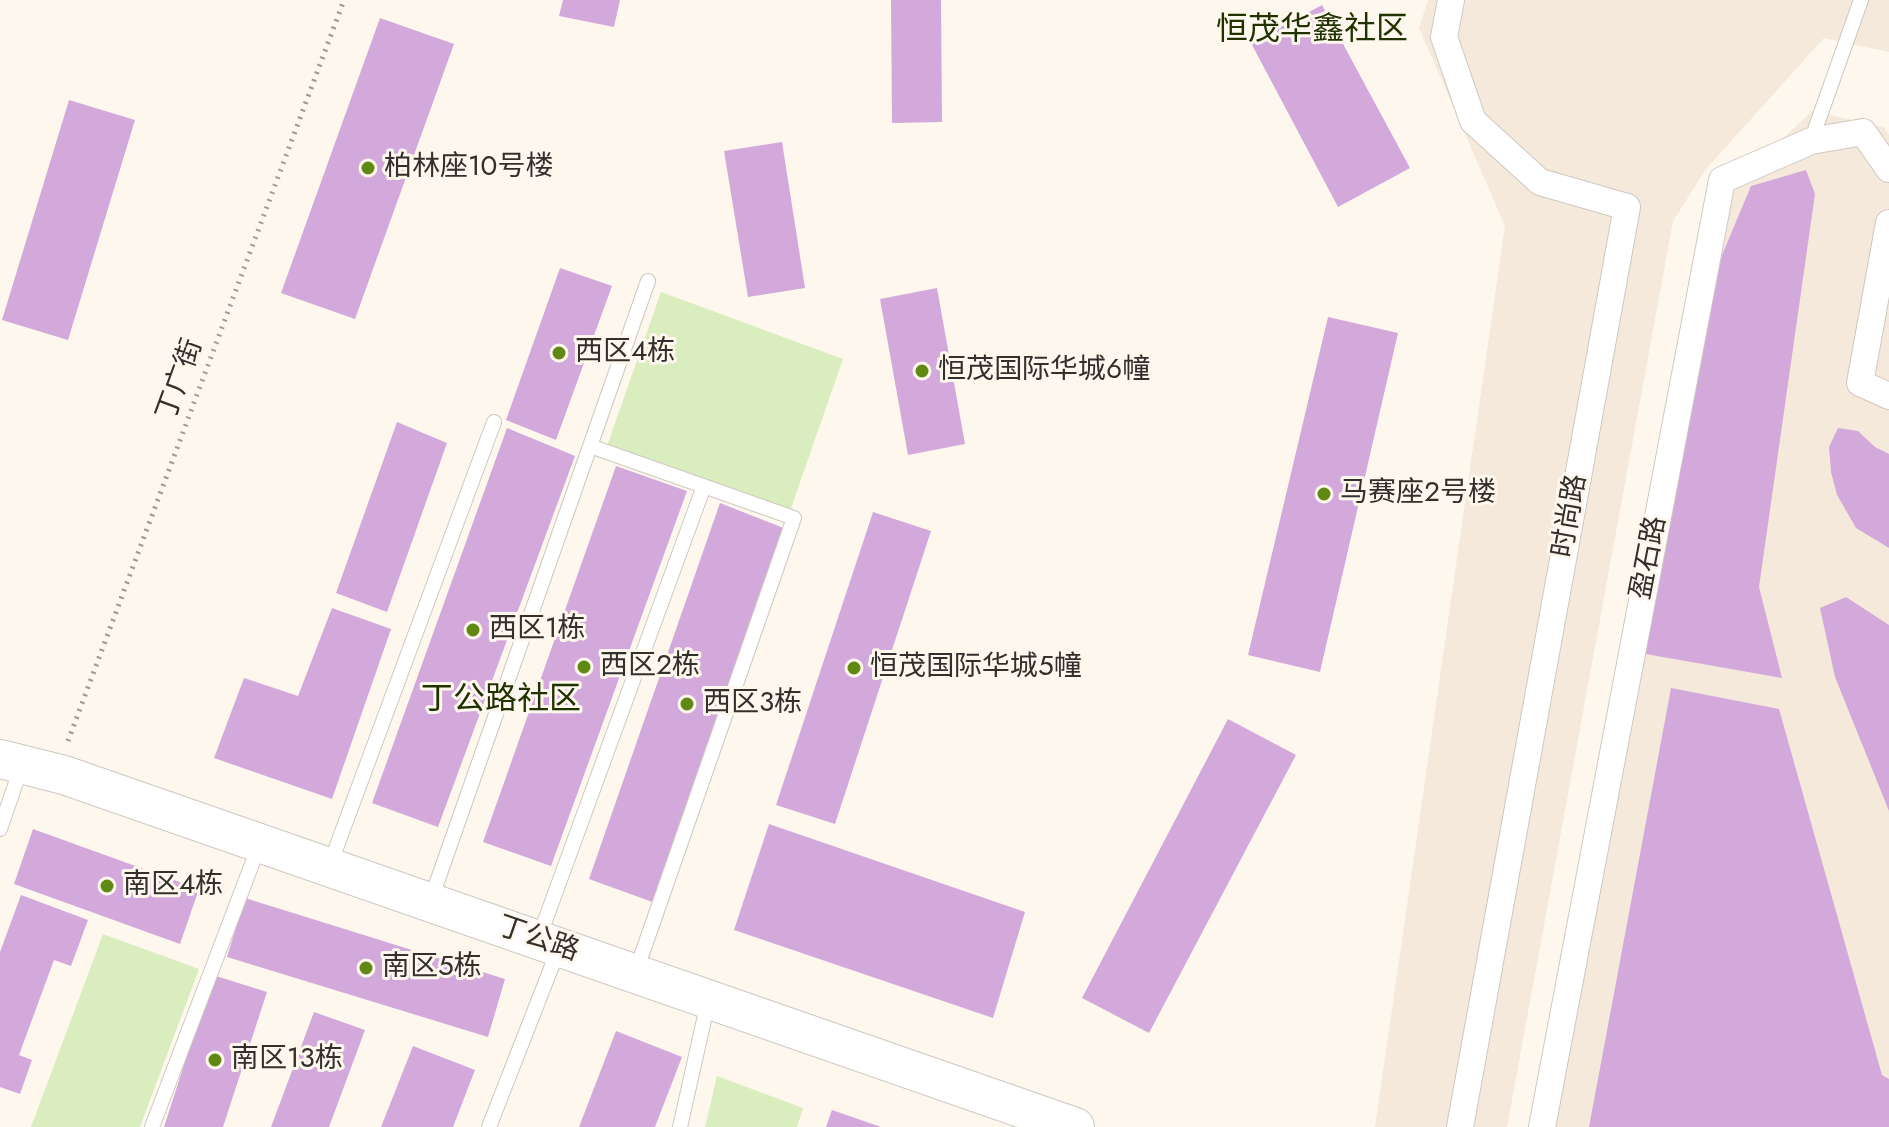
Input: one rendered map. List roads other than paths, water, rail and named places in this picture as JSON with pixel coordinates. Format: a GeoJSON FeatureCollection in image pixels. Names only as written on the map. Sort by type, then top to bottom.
{"type":"FeatureCollection","features":[{"type":"Feature","properties":{"kind":"street","name":"时尚路"},"geometry":{"type":"LineString","coordinates":[[1451,0],[1444,37],[1473,121],[1540,182],[1627,207],[1460,1127]]}},
{"type":"Feature","properties":{"kind":"street","name":"盈石路"},"geometry":{"type":"LineString","coordinates":[[1542,1127],[1722,180],[1811,141],[1863,132],[1889,169]]}},
{"type":"Feature","properties":{"kind":"street"},"geometry":{"type":"LineString","coordinates":[[1889,223],[1881,314],[1860,383],[1889,396]]}},
{"type":"Feature","properties":{"kind":"street","name":"丁公路"},"geometry":{"type":"LineString","coordinates":[[26,766],[260,843],[1075,1127]]}},
{"type":"Feature","properties":{"kind":"lane"},"geometry":{"type":"LineString","coordinates":[[1811,141],[1861,0]]}},
{"type":"Feature","properties":{"kind":"lane"},"geometry":{"type":"LineString","coordinates":[[430,903],[648,281]]}},
{"type":"Feature","properties":{"kind":"lane"},"geometry":{"type":"LineString","coordinates":[[329,868],[494,422]]}},
{"type":"Feature","properties":{"kind":"lane"},"geometry":{"type":"LineString","coordinates":[[590,446],[794,518],[635,974]]}},
{"type":"Feature","properties":{"kind":"lane"},"geometry":{"type":"LineString","coordinates":[[489,1127],[704,486]]}},
{"type":"Feature","properties":{"kind":"lane"},"geometry":{"type":"LineString","coordinates":[[0,829],[26,766]]}},
{"type":"Feature","properties":{"kind":"lane"},"geometry":{"type":"LineString","coordinates":[[152,1127],[260,843]]}},
{"type":"Feature","properties":{"kind":"lane"},"geometry":{"type":"LineString","coordinates":[[680,1127],[709,1000]]}},
{"type":"Feature","properties":{"kind":"place","name":"柏林座10号楼"},"geometry":{"type":"Point","coordinates":[368,168]}},
{"type":"Feature","properties":{"kind":"place","name":"西区4栋"},"geometry":{"type":"Point","coordinates":[559,353]}},
{"type":"Feature","properties":{"kind":"place","name":"恒茂国际华城6幢"},"geometry":{"type":"Point","coordinates":[922,371]}},
{"type":"Feature","properties":{"kind":"place","name":"马赛座2号楼"},"geometry":{"type":"Point","coordinates":[1324,494]}},
{"type":"Feature","properties":{"kind":"place","name":"西区1栋"},"geometry":{"type":"Point","coordinates":[473,630]}},
{"type":"Feature","properties":{"kind":"place","name":"西区2栋"},"geometry":{"type":"Point","coordinates":[584,667]}},
{"type":"Feature","properties":{"kind":"place","name":"恒茂国际华城5幢"},"geometry":{"type":"Point","coordinates":[854,668]}},
{"type":"Feature","properties":{"kind":"place","name":"西区3栋"},"geometry":{"type":"Point","coordinates":[687,704]}},
{"type":"Feature","properties":{"kind":"place","name":"南区4栋"},"geometry":{"type":"Point","coordinates":[107,886]}},
{"type":"Feature","properties":{"kind":"place","name":"南区5栋"},"geometry":{"type":"Point","coordinates":[366,968]}},
{"type":"Feature","properties":{"kind":"place","name":"南区13栋"},"geometry":{"type":"Point","coordinates":[215,1060]}},
{"type":"Feature","properties":{"kind":"district","name":"恒茂华鑫社区"},"geometry":{"type":"Point","coordinates":[1312,31]}},
{"type":"Feature","properties":{"kind":"district","name":"丁公路社区"},"geometry":{"type":"Point","coordinates":[501,701]}}]}
